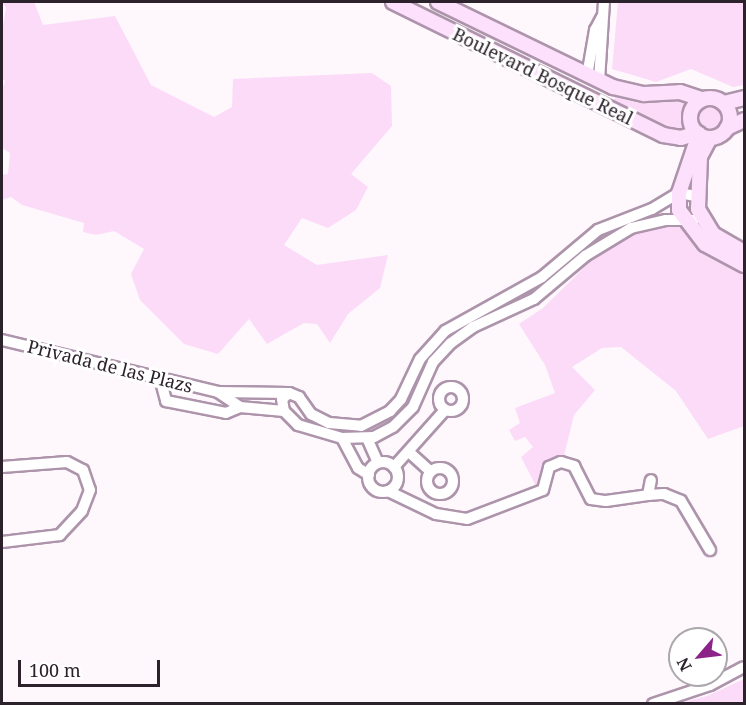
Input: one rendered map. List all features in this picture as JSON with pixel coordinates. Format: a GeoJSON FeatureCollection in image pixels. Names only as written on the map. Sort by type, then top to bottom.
{"type":"FeatureCollection","features":[{"type":"Feature","properties":{"kind":"street","name":"Boulevard Bosque Real"},"geometry":{"type":"LineString","coordinates":[[393,2],[620,110],[663,135],[681,138],[702,135]]}},
{"type":"Feature","properties":{"kind":"street","name":"Boulevard Bosque Real"},"geometry":{"type":"LineString","coordinates":[[436,2],[593,79],[630,93],[680,92],[702,99]]}},
{"type":"Feature","properties":{"kind":"street"},"geometry":{"type":"LineString","coordinates":[[427,19],[436,2]]}},
{"type":"Feature","properties":{"kind":"street"},"geometry":{"type":"LineString","coordinates":[[593,79],[604,2]]}},
{"type":"Feature","properties":{"kind":"street"},"geometry":{"type":"LineString","coordinates":[[728,128],[730,117],[724,103],[714,98],[702,99],[693,106],[690,117],[702,135],[696,196],[700,214],[713,234],[744,252]]}},
{"type":"Feature","properties":{"kind":"street"},"geometry":{"type":"LineString","coordinates":[[724,103],[744,98]]}},
{"type":"Feature","properties":{"kind":"street"},"geometry":{"type":"LineString","coordinates":[[702,135],[728,128],[744,120]]}},
{"type":"Feature","properties":{"kind":"street"},"geometry":{"type":"LineString","coordinates":[[702,135],[679,193],[679,210],[686,223],[715,252],[744,266]]}},
{"type":"Feature","properties":{"kind":"street"},"geometry":{"type":"LineString","coordinates":[[696,196],[679,193],[652,209],[598,230],[542,277],[445,331],[420,359],[408,387],[390,411],[361,426],[329,423],[311,414],[299,397],[289,393],[282,399],[284,411],[298,425],[342,438],[367,438],[393,427],[413,407],[434,362],[451,343],[473,327],[534,299],[585,256],[631,228],[666,220],[686,223],[700,214]]}},
{"type":"Feature","properties":{"kind":"street","name":"Privada de las Plazs"},"geometry":{"type":"LineString","coordinates":[[2,340],[218,392],[238,390],[289,393]]}},
{"type":"Feature","properties":{"kind":"street"},"geometry":{"type":"LineString","coordinates":[[160,378],[166,401],[226,412],[240,408],[284,411]]}},
{"type":"Feature","properties":{"kind":"street"},"geometry":{"type":"LineString","coordinates":[[238,390],[240,408]]}},
{"type":"Feature","properties":{"kind":"street","name":"Privada de las Plazs"},"geometry":{"type":"LineString","coordinates":[[218,392],[240,408]]}},
{"type":"Feature","properties":{"kind":"street"},"geometry":{"type":"LineString","coordinates":[[394,467],[410,453],[445,410]]}},
{"type":"Feature","properties":{"kind":"street"},"geometry":{"type":"LineString","coordinates":[[342,438],[358,468],[369,475],[372,487],[388,491],[411,504],[466,519],[543,490],[549,467],[561,462],[574,466],[591,499],[606,501],[664,494],[681,501],[710,550]]}},
{"type":"Feature","properties":{"kind":"street"},"geometry":{"type":"LineString","coordinates":[[367,438],[378,463]]}},
{"type":"Feature","properties":{"kind":"street"},"geometry":{"type":"LineString","coordinates":[[410,453],[431,472]]}},
{"type":"Feature","properties":{"kind":"street"},"geometry":{"type":"LineString","coordinates":[[2,467],[67,462],[83,470],[90,490],[76,521],[60,535],[2,543]]}},
{"type":"Feature","properties":{"kind":"street"},"geometry":{"type":"LineString","coordinates":[[369,475],[378,463]]}},
{"type":"Feature","properties":{"kind":"street"},"geometry":{"type":"LineString","coordinates":[[378,463],[394,467]]}},
{"type":"Feature","properties":{"kind":"street"},"geometry":{"type":"LineString","coordinates":[[394,467],[411,504]]}},
{"type":"Feature","properties":{"kind":"street"},"geometry":{"type":"LineString","coordinates":[[388,491],[398,480]]}},
{"type":"Feature","properties":{"kind":"street"},"geometry":{"type":"LineString","coordinates":[[648,495],[651,480]]}},
{"type":"Feature","properties":{"kind":"street"},"geometry":{"type":"LineString","coordinates":[[653,704],[710,685],[744,667]]}},
{"type":"Feature","properties":{"kind":"shaded area"},"geometry":{"type":"Polygon","coordinates":[[[2,2],[34,2],[43,25],[115,16],[151,85],[214,117],[232,107],[233,79],[372,73],[391,86],[392,126],[351,174],[368,187],[356,210],[328,228],[302,218],[284,245],[317,265],[388,255],[380,288],[348,314],[330,343],[317,324],[304,323],[267,344],[249,319],[218,354],[184,344],[140,300],[131,274],[144,249],[114,231],[96,235],[83,232],[84,223],[22,205],[11,197],[2,200],[2,175],[8,174],[10,153],[2,148],[2,90],[5,81],[2,79],[2,30],[6,8],[2,2]]]}},
{"type":"Feature","properties":{"kind":"shaded area"},"geometry":{"type":"Polygon","coordinates":[[[618,2],[744,2],[744,85],[733,87],[691,69],[656,82],[612,69],[618,2]]]}},
{"type":"Feature","properties":{"kind":"shaded area"},"geometry":{"type":"Polygon","coordinates":[[[615,97],[639,103],[695,100],[687,109],[684,133],[613,103],[615,97]]]}},
{"type":"Feature","properties":{"kind":"shaded area"},"geometry":{"type":"Polygon","coordinates":[[[708,104],[719,108],[723,119],[719,130],[708,134],[697,130],[693,119],[697,108],[708,104]]]}},
{"type":"Feature","properties":{"kind":"shaded area"},"geometry":{"type":"Polygon","coordinates":[[[683,226],[711,257],[744,269],[744,426],[708,439],[676,391],[621,347],[602,348],[572,367],[595,390],[574,415],[564,456],[545,463],[537,488],[521,457],[533,447],[525,437],[515,441],[509,430],[520,423],[515,408],[555,393],[545,365],[519,324],[543,308],[608,244],[645,227],[683,226]]]}},
{"type":"Feature","properties":{"kind":"shaded area"},"geometry":{"type":"Polygon","coordinates":[[[744,679],[744,703],[680,703],[707,696],[744,679]]]}}]}
